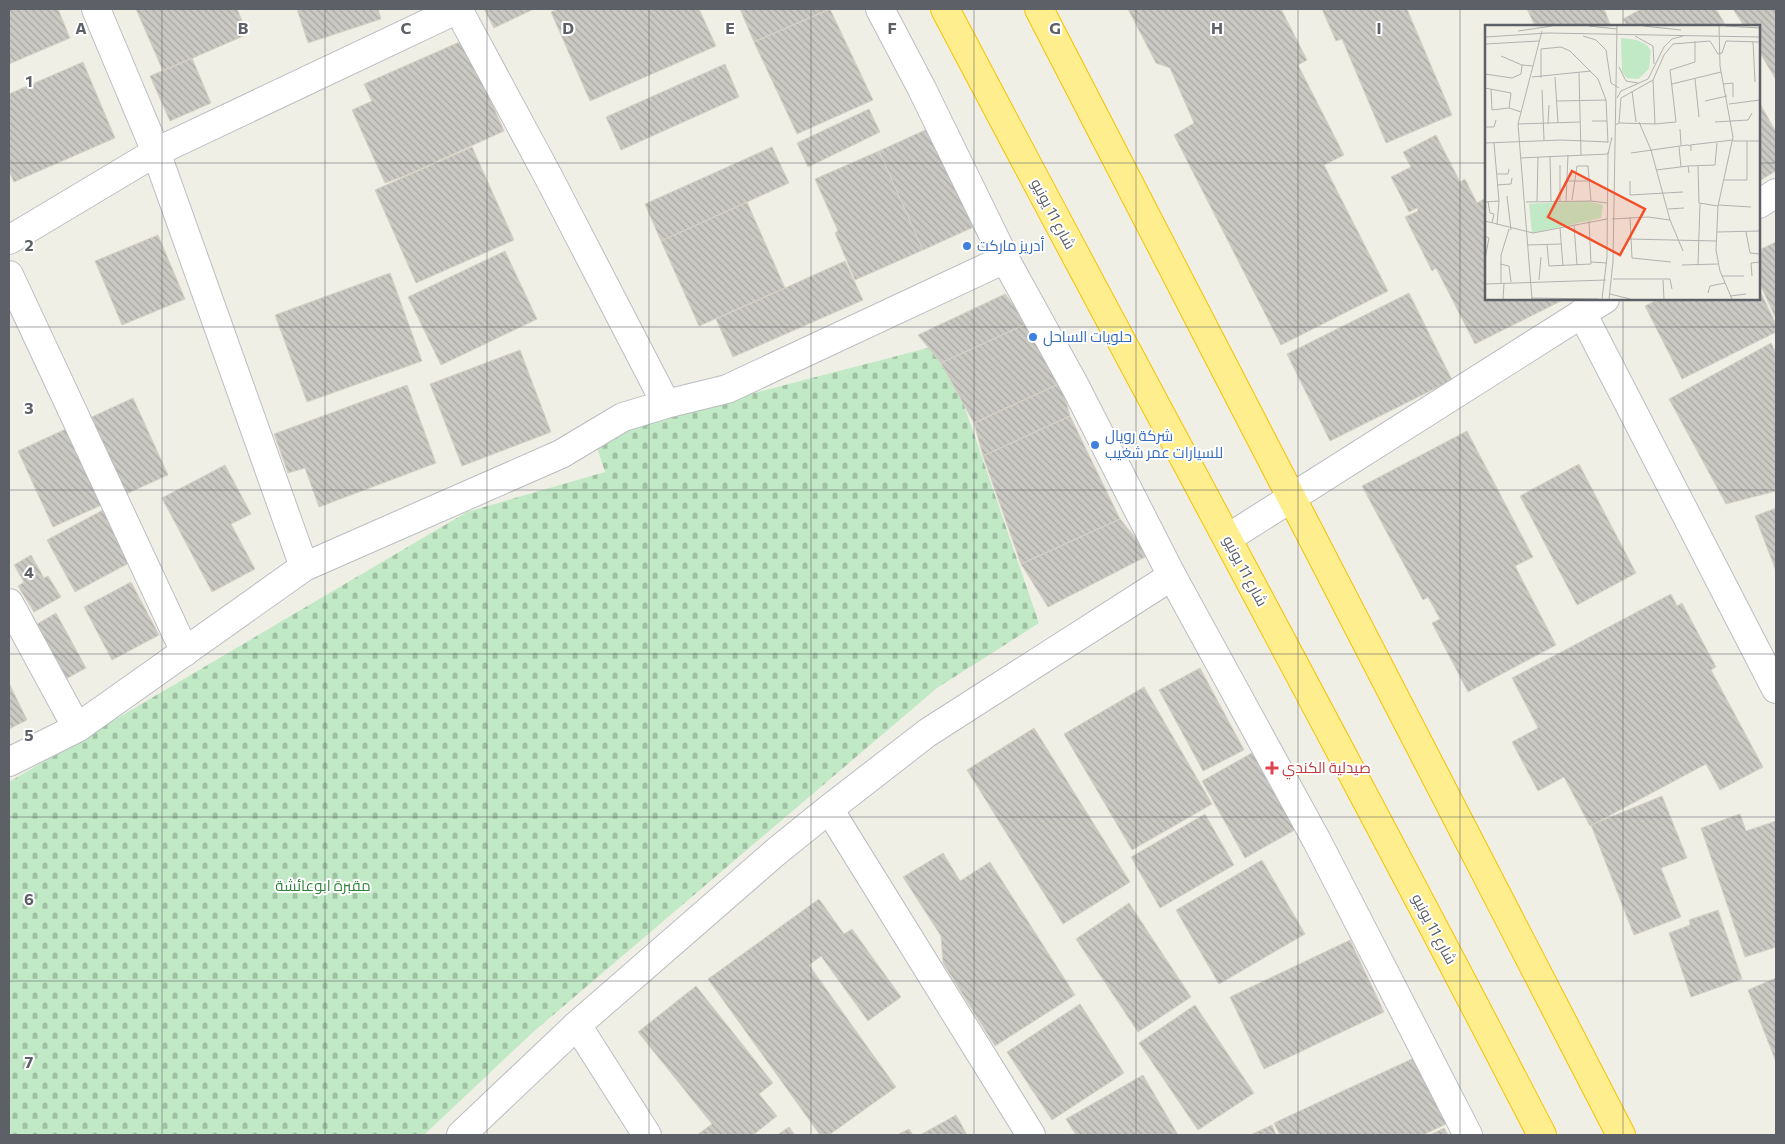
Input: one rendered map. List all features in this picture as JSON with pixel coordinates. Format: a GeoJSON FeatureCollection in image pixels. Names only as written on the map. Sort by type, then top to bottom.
{"type":"FeatureCollection","features":[{"type":"Feature","properties":{"kind":"highway","name":"شارع 11 يونيو"},"geometry":{"type":"LineString","coordinates":[[945,9],[1064,236],[1228,538],[1542,1135]]}},
{"type":"Feature","properties":{"kind":"highway"},"geometry":{"type":"LineString","coordinates":[[1039,9],[1621,1135]]}},
{"type":"Feature","properties":{"kind":"street"},"geometry":{"type":"LineString","coordinates":[[96,9],[156,152],[304,567]]}},
{"type":"Feature","properties":{"kind":"street"},"geometry":{"type":"LineString","coordinates":[[9,240],[156,152],[458,9],[553,185],[666,404]]}},
{"type":"Feature","properties":{"kind":"street"},"geometry":{"type":"LineString","coordinates":[[880,9],[922,89],[1004,259],[1075,386],[1172,576],[1317,841],[1468,1135]]}},
{"type":"Feature","properties":{"kind":"street"},"geometry":{"type":"LineString","coordinates":[[1760,203],[1776,193]]}},
{"type":"Feature","properties":{"kind":"street"},"geometry":{"type":"LineString","coordinates":[[9,762],[77,728],[304,567],[561,454],[623,417],[727,389],[1004,259]]}},
{"type":"Feature","properties":{"kind":"street"},"geometry":{"type":"LineString","coordinates":[[9,275],[184,652]]}},
{"type":"Feature","properties":{"kind":"street"},"geometry":{"type":"LineString","coordinates":[[1228,538],[1603,300]]}},
{"type":"Feature","properties":{"kind":"street"},"geometry":{"type":"LineString","coordinates":[[1582,313],[1776,689]]}},
{"type":"Feature","properties":{"kind":"street"},"geometry":{"type":"LineString","coordinates":[[461,1135],[577,1025],[777,851],[829,809],[927,733],[1172,576]]}},
{"type":"Feature","properties":{"kind":"street"},"geometry":{"type":"LineString","coordinates":[[9,604],[77,728]]}},
{"type":"Feature","properties":{"kind":"street"},"geometry":{"type":"LineString","coordinates":[[829,809],[1031,1135]]}},
{"type":"Feature","properties":{"kind":"street"},"geometry":{"type":"LineString","coordinates":[[577,1025],[647,1135]]}},
{"type":"Feature","properties":{"kind":"green space","name":"مقبرة ابوعائشة"},"geometry":{"type":"Polygon","coordinates":[[[943,344],[1039,623],[937,688],[532,1033],[424,1135],[9,1135],[9,782],[467,512],[605,472],[593,435],[943,344]]]}},
{"type":"Feature","properties":{"kind":"building"},"geometry":{"type":"Polygon","coordinates":[[[9,9],[58,9],[70,38],[9,64],[9,9]]]}},
{"type":"Feature","properties":{"kind":"building"},"geometry":{"type":"Polygon","coordinates":[[[136,9],[237,9],[248,34],[163,71],[136,9]]]}},
{"type":"Feature","properties":{"kind":"building"},"geometry":{"type":"Polygon","coordinates":[[[297,9],[378,9],[381,19],[308,43],[297,9]]]}},
{"type":"Feature","properties":{"kind":"building"},"geometry":{"type":"Polygon","coordinates":[[[484,9],[534,9],[494,28],[484,9]]]}},
{"type":"Feature","properties":{"kind":"building"},"geometry":{"type":"Polygon","coordinates":[[[558,9],[699,9],[716,46],[590,101],[551,12],[558,9]]]}},
{"type":"Feature","properties":{"kind":"building"},"geometry":{"type":"Polygon","coordinates":[[[740,9],[830,9],[754,42],[740,9]]]}},
{"type":"Feature","properties":{"kind":"building"},"geometry":{"type":"Polygon","coordinates":[[[830,9],[873,100],[797,134],[754,42],[830,9]]]}},
{"type":"Feature","properties":{"kind":"building"},"geometry":{"type":"Polygon","coordinates":[[[1128,9],[1281,9],[1307,60],[1298,65],[1344,155],[1324,165],[1388,291],[1281,345],[1174,135],[1194,123],[1170,68],[1156,63],[1128,9]]]}},
{"type":"Feature","properties":{"kind":"building"},"geometry":{"type":"Polygon","coordinates":[[[1322,9],[1407,9],[1452,115],[1386,143],[1342,39],[1336,41],[1322,9]]]}},
{"type":"Feature","properties":{"kind":"building"},"geometry":{"type":"Polygon","coordinates":[[[1527,9],[1604,9],[1611,25],[1535,25],[1527,9]]]}},
{"type":"Feature","properties":{"kind":"building"},"geometry":{"type":"Polygon","coordinates":[[[1641,9],[1716,9],[1725,25],[1626,25],[1623,19],[1641,9]]]}},
{"type":"Feature","properties":{"kind":"building"},"geometry":{"type":"Polygon","coordinates":[[[1733,9],[1776,9],[1776,80],[1760,53],[1760,25],[1743,25],[1733,9]]]}},
{"type":"Feature","properties":{"kind":"building"},"geometry":{"type":"Polygon","coordinates":[[[464,40],[504,131],[385,183],[352,110],[372,101],[364,84],[464,40]]]}},
{"type":"Feature","properties":{"kind":"building"},"geometry":{"type":"Polygon","coordinates":[[[192,58],[211,103],[170,121],[150,76],[192,58]]]}},
{"type":"Feature","properties":{"kind":"building"},"geometry":{"type":"Polygon","coordinates":[[[83,62],[115,138],[14,182],[9,171],[9,94],[83,62]]]}},
{"type":"Feature","properties":{"kind":"building"},"geometry":{"type":"Polygon","coordinates":[[[725,64],[739,97],[621,150],[606,117],[725,64]]]}},
{"type":"Feature","properties":{"kind":"building"},"geometry":{"type":"Polygon","coordinates":[[[1760,104],[1776,132],[1776,171],[1760,180],[1760,104]]]}},
{"type":"Feature","properties":{"kind":"building"},"geometry":{"type":"Polygon","coordinates":[[[869,109],[880,132],[808,167],[797,143],[869,109]]]}},
{"type":"Feature","properties":{"kind":"building"},"geometry":{"type":"Polygon","coordinates":[[[934,126],[978,225],[923,250],[879,151],[934,126]]]}},
{"type":"Feature","properties":{"kind":"building"},"geometry":{"type":"Polygon","coordinates":[[[1436,135],[1460,182],[1465,179],[1477,203],[1485,199],[1485,300],[1563,300],[1475,344],[1436,268],[1432,271],[1405,217],[1418,211],[1417,208],[1409,212],[1391,177],[1411,167],[1403,152],[1436,135]]]}},
{"type":"Feature","properties":{"kind":"building"},"geometry":{"type":"Polygon","coordinates":[[[472,147],[514,240],[416,283],[375,190],[472,147]]]}},
{"type":"Feature","properties":{"kind":"building"},"geometry":{"type":"Polygon","coordinates":[[[772,147],[789,183],[661,241],[645,204],[772,147]]]}},
{"type":"Feature","properties":{"kind":"building"},"geometry":{"type":"Polygon","coordinates":[[[879,151],[923,250],[855,280],[835,233],[838,231],[815,179],[879,151]]]}},
{"type":"Feature","properties":{"kind":"building"},"geometry":{"type":"Polygon","coordinates":[[[747,202],[785,288],[699,326],[661,241],[747,202]]]}},
{"type":"Feature","properties":{"kind":"building"},"geometry":{"type":"Polygon","coordinates":[[[158,235],[185,299],[122,325],[95,261],[158,235]]]}},
{"type":"Feature","properties":{"kind":"building"},"geometry":{"type":"Polygon","coordinates":[[[1776,242],[1776,319],[1760,284],[1760,250],[1776,242]]]}},
{"type":"Feature","properties":{"kind":"building"},"geometry":{"type":"Polygon","coordinates":[[[505,251],[537,319],[441,365],[408,297],[505,251]]]}},
{"type":"Feature","properties":{"kind":"building"},"geometry":{"type":"Polygon","coordinates":[[[845,261],[863,300],[733,357],[716,319],[845,261]]]}},
{"type":"Feature","properties":{"kind":"building"},"geometry":{"type":"Polygon","coordinates":[[[390,273],[422,361],[307,402],[275,315],[390,273]]]}},
{"type":"Feature","properties":{"kind":"building"},"geometry":{"type":"Polygon","coordinates":[[[1760,291],[1776,324],[1776,332],[1682,379],[1645,306],[1657,300],[1760,300],[1760,291]]]}},
{"type":"Feature","properties":{"kind":"building"},"geometry":{"type":"Polygon","coordinates":[[[1409,293],[1452,380],[1330,441],[1287,354],[1409,293]]]}},
{"type":"Feature","properties":{"kind":"building"},"geometry":{"type":"Polygon","coordinates":[[[1005,294],[1028,323],[941,363],[918,335],[1005,294]]]}},
{"type":"Feature","properties":{"kind":"building"},"geometry":{"type":"Polygon","coordinates":[[[1028,323],[1061,383],[974,423],[941,363],[1028,323]]]}},
{"type":"Feature","properties":{"kind":"building"},"geometry":{"type":"Polygon","coordinates":[[[1771,343],[1776,353],[1776,491],[1726,504],[1669,399],[1771,343]]]}},
{"type":"Feature","properties":{"kind":"building"},"geometry":{"type":"Polygon","coordinates":[[[520,350],[551,432],[462,466],[430,384],[520,350]]]}},
{"type":"Feature","properties":{"kind":"building"},"geometry":{"type":"Polygon","coordinates":[[[1061,383],[1070,416],[983,456],[974,423],[1061,383]]]}},
{"type":"Feature","properties":{"kind":"building"},"geometry":{"type":"Polygon","coordinates":[[[407,385],[436,463],[319,507],[305,468],[288,473],[274,434],[407,385]]]}},
{"type":"Feature","properties":{"kind":"building"},"geometry":{"type":"Polygon","coordinates":[[[133,398],[168,475],[53,527],[18,451],[133,398]]]}},
{"type":"Feature","properties":{"kind":"building"},"geometry":{"type":"Polygon","coordinates":[[[1070,416],[1120,519],[1021,564],[983,456],[1070,416]]]}},
{"type":"Feature","properties":{"kind":"building"},"geometry":{"type":"Polygon","coordinates":[[[1467,431],[1533,557],[1515,566],[1556,645],[1468,692],[1432,623],[1440,619],[1428,597],[1423,600],[1362,486],[1467,431]]]}},
{"type":"Feature","properties":{"kind":"building"},"geometry":{"type":"Polygon","coordinates":[[[1579,464],[1636,573],[1577,605],[1520,496],[1579,464]]]}},
{"type":"Feature","properties":{"kind":"building"},"geometry":{"type":"Polygon","coordinates":[[[225,465],[251,514],[231,524],[255,569],[212,592],[162,498],[225,465]]]}},
{"type":"Feature","properties":{"kind":"building"},"geometry":{"type":"Polygon","coordinates":[[[114,504],[142,556],[75,592],[47,540],[114,504]]]}},
{"type":"Feature","properties":{"kind":"building"},"geometry":{"type":"Polygon","coordinates":[[[1776,508],[1776,571],[1755,516],[1776,508]]]}},
{"type":"Feature","properties":{"kind":"building"},"geometry":{"type":"Polygon","coordinates":[[[1120,519],[1149,555],[1048,607],[1021,564],[1120,519]]]}},
{"type":"Feature","properties":{"kind":"building"},"geometry":{"type":"Polygon","coordinates":[[[31,555],[44,578],[48,576],[61,597],[34,612],[18,586],[24,582],[14,565],[31,555]]]}},
{"type":"Feature","properties":{"kind":"building"},"geometry":{"type":"Polygon","coordinates":[[[131,582],[159,635],[112,660],[84,607],[131,582]]]}},
{"type":"Feature","properties":{"kind":"building"},"geometry":{"type":"Polygon","coordinates":[[[1671,594],[1677,606],[1682,603],[1716,667],[1711,670],[1763,767],[1720,790],[1706,764],[1590,826],[1564,777],[1538,791],[1512,742],[1538,728],[1512,678],[1671,594]]]}},
{"type":"Feature","properties":{"kind":"building"},"geometry":{"type":"Polygon","coordinates":[[[56,613],[86,668],[62,681],[32,627],[56,613]]]}},
{"type":"Feature","properties":{"kind":"building"},"geometry":{"type":"Polygon","coordinates":[[[1200,668],[1244,750],[1203,771],[1159,690],[1200,668]]]}},
{"type":"Feature","properties":{"kind":"building"},"geometry":{"type":"Polygon","coordinates":[[[9,683],[27,720],[9,729],[9,683]]]}},
{"type":"Feature","properties":{"kind":"building"},"geometry":{"type":"Polygon","coordinates":[[[1144,687],[1212,804],[1132,850],[1064,734],[1144,687]]]}},
{"type":"Feature","properties":{"kind":"building"},"geometry":{"type":"Polygon","coordinates":[[[1034,728],[1130,882],[1063,924],[967,770],[1034,728]]]}},
{"type":"Feature","properties":{"kind":"building"},"geometry":{"type":"Polygon","coordinates":[[[1259,749],[1302,826],[1245,858],[1202,781],[1259,749]]]}},
{"type":"Feature","properties":{"kind":"building"},"geometry":{"type":"Polygon","coordinates":[[[1662,796],[1687,858],[1661,868],[1681,917],[1634,935],[1591,825],[1662,796]]]}},
{"type":"Feature","properties":{"kind":"building"},"geometry":{"type":"Polygon","coordinates":[[[1205,814],[1234,865],[1160,908],[1131,857],[1205,814]]]}},
{"type":"Feature","properties":{"kind":"building"},"geometry":{"type":"Polygon","coordinates":[[[1740,814],[1746,831],[1776,821],[1776,947],[1745,957],[1701,828],[1740,814]]]}},
{"type":"Feature","properties":{"kind":"building"},"geometry":{"type":"Polygon","coordinates":[[[943,853],[960,881],[990,862],[1075,995],[995,1046],[943,963],[941,936],[903,877],[943,853]]]}},
{"type":"Feature","properties":{"kind":"building"},"geometry":{"type":"Polygon","coordinates":[[[1262,860],[1305,934],[1219,984],[1176,910],[1262,860]]]}},
{"type":"Feature","properties":{"kind":"building"},"geometry":{"type":"Polygon","coordinates":[[[819,899],[844,934],[852,929],[901,997],[868,1021],[821,956],[809,965],[896,1087],[829,1135],[820,1135],[708,979],[819,899]]]}},
{"type":"Feature","properties":{"kind":"building"},"geometry":{"type":"Polygon","coordinates":[[[1129,903],[1191,997],[1138,1032],[1076,939],[1129,903]]]}},
{"type":"Feature","properties":{"kind":"building"},"geometry":{"type":"Polygon","coordinates":[[[1718,910],[1742,979],[1691,997],[1669,933],[1690,925],[1689,920],[1718,910]]]}},
{"type":"Feature","properties":{"kind":"building"},"geometry":{"type":"Polygon","coordinates":[[[1350,940],[1384,1012],[1264,1069],[1230,997],[1350,940]]]}},
{"type":"Feature","properties":{"kind":"building"},"geometry":{"type":"Polygon","coordinates":[[[1776,978],[1776,1062],[1748,990],[1776,978]]]}},
{"type":"Feature","properties":{"kind":"building"},"geometry":{"type":"Polygon","coordinates":[[[696,986],[773,1083],[759,1094],[777,1116],[753,1135],[697,1135],[712,1124],[638,1032],[696,986]]]}},
{"type":"Feature","properties":{"kind":"building"},"geometry":{"type":"Polygon","coordinates":[[[1080,1004],[1124,1073],[1052,1120],[1007,1052],[1080,1004]]]}},
{"type":"Feature","properties":{"kind":"building"},"geometry":{"type":"Polygon","coordinates":[[[1195,1005],[1254,1093],[1198,1130],[1139,1043],[1195,1005]]]}},
{"type":"Feature","properties":{"kind":"building"},"geometry":{"type":"Polygon","coordinates":[[[1416,1057],[1448,1123],[1423,1135],[1280,1135],[1274,1123],[1416,1057]]]}},
{"type":"Feature","properties":{"kind":"building"},"geometry":{"type":"Polygon","coordinates":[[[1143,1075],[1178,1135],[1076,1135],[1066,1119],[1143,1075]]]}},
{"type":"Feature","properties":{"kind":"building"},"geometry":{"type":"Polygon","coordinates":[[[956,1115],[967,1135],[920,1135],[956,1115]]]}},
{"type":"Feature","properties":{"kind":"building"},"geometry":{"type":"Polygon","coordinates":[[[1272,1125],[1276,1135],[1250,1135],[1272,1125]]]}},
{"type":"Feature","properties":{"kind":"building"},"geometry":{"type":"Polygon","coordinates":[[[789,1127],[795,1135],[777,1135],[789,1127]]]}},
{"type":"Feature","properties":{"kind":"building"},"geometry":{"type":"Polygon","coordinates":[[[1444,1128],[1448,1135],[1430,1135],[1444,1128]]]}},
{"type":"Feature","properties":{"kind":"building"},"geometry":{"type":"Polygon","coordinates":[[[909,1129],[913,1135],[897,1135],[909,1129]]]}},
{"type":"Feature","properties":{"kind":"place","name":"أدريز ماركت"},"geometry":{"type":"Point","coordinates":[967,246]}},
{"type":"Feature","properties":{"kind":"place","name":"حلويات الساحل"},"geometry":{"type":"Point","coordinates":[1033,337]}},
{"type":"Feature","properties":{"kind":"place","name":"شركة رويال للسيارات عمر شغيب"},"geometry":{"type":"Point","coordinates":[1095,445]}},
{"type":"Feature","properties":{"kind":"place","name":"صيدلية الكندي"},"geometry":{"type":"Point","coordinates":[1272,768]}}]}
